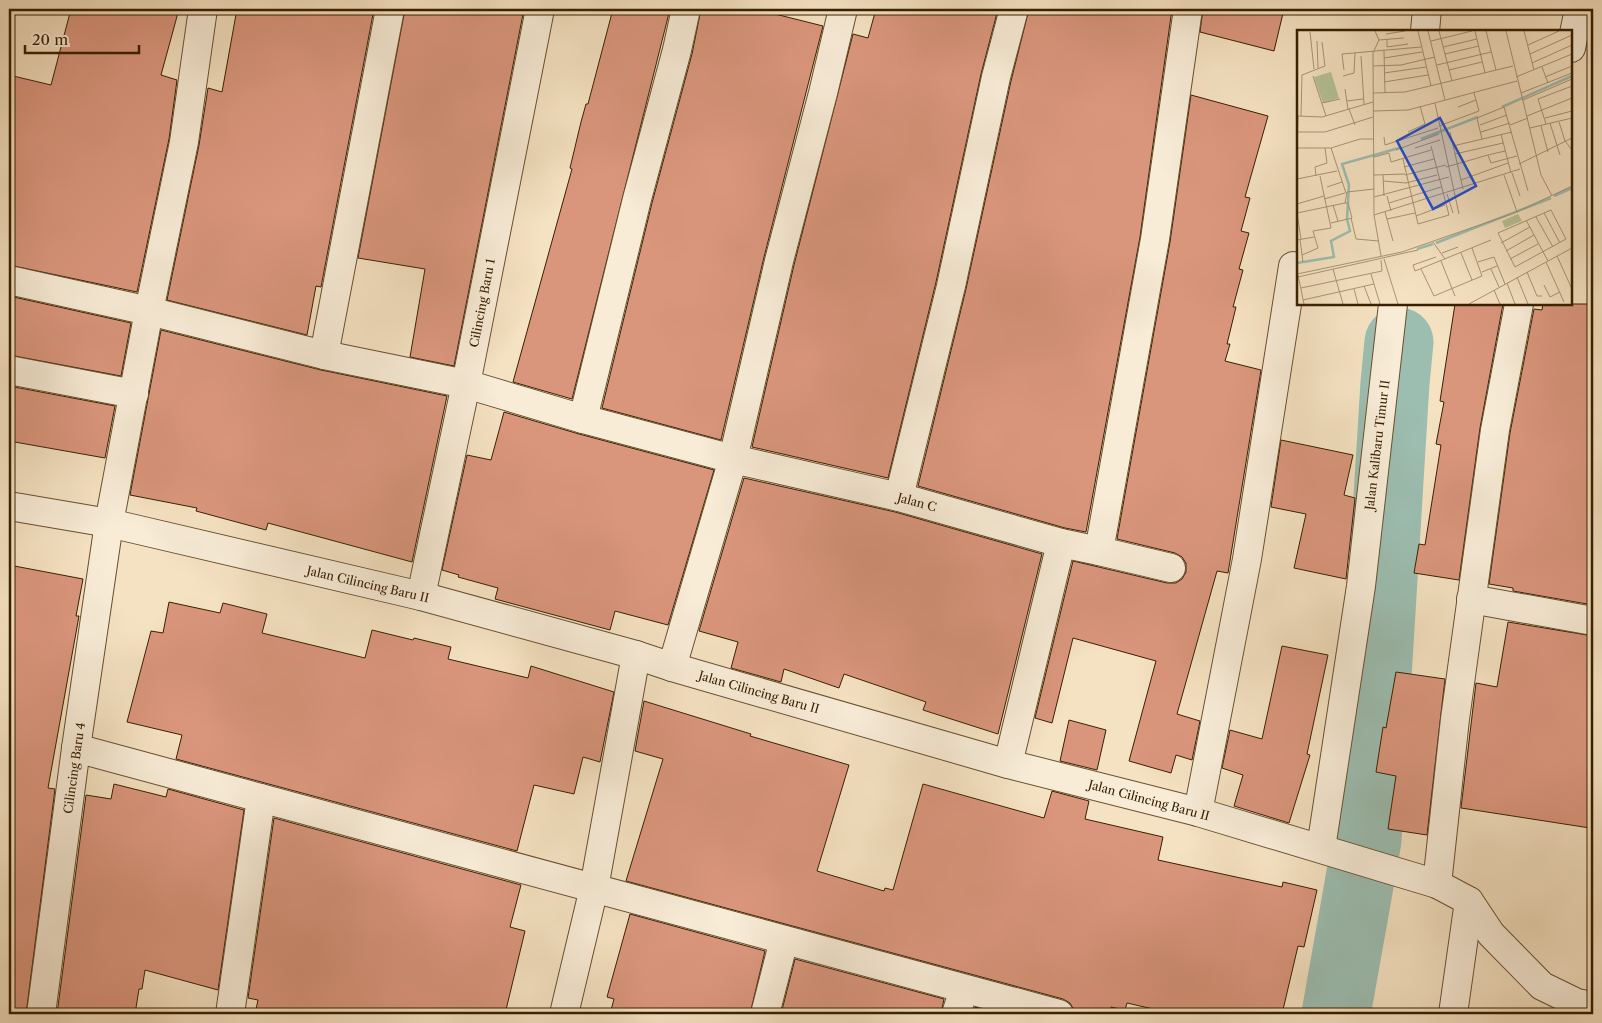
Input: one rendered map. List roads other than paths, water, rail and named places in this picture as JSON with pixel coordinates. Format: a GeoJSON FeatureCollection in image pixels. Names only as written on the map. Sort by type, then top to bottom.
{"type":"FeatureCollection","features":[{"type":"Feature","properties":{"kind":"street","name":"Cilincing Baru 4"},"geometry":{"type":"LineString","coordinates":[[41,1014],[76,748],[109,523],[149,311],[184,142],[203,9]]}},
{"type":"Feature","properties":{"kind":"street"},"geometry":{"type":"LineString","coordinates":[[324,355],[390,9]]}},
{"type":"Feature","properties":{"kind":"street","name":"Cilincing Baru 1"},"geometry":{"type":"LineString","coordinates":[[421,596],[466,384],[540,9]]}},
{"type":"Feature","properties":{"kind":"street"},"geometry":{"type":"LineString","coordinates":[[583,419],[686,9]]}},
{"type":"Feature","properties":{"kind":"street"},"geometry":{"type":"LineString","coordinates":[[672,667],[733,459],[779,261],[824,93],[843,9]]}},
{"type":"Feature","properties":{"kind":"street"},"geometry":{"type":"LineString","coordinates":[[899,497],[951,286],[996,77],[1014,9]]}},
{"type":"Feature","properties":{"kind":"street"},"geometry":{"type":"LineString","coordinates":[[1100,550],[1155,239],[1188,9]]}},
{"type":"Feature","properties":{"kind":"street"},"geometry":{"type":"LineString","coordinates":[[1424,30],[1427,9]]}},
{"type":"Feature","properties":{"kind":"street"},"geometry":{"type":"LineString","coordinates":[[1572,43],[1579,9]]}},
{"type":"Feature","properties":{"kind":"street"},"geometry":{"type":"LineString","coordinates":[[1198,812],[1247,559],[1293,266]]}},
{"type":"Feature","properties":{"kind":"street","name":"Jalan C"},"geometry":{"type":"LineString","coordinates":[[9,280],[149,311],[324,355],[466,384],[583,419],[733,459],[899,497],[1061,543],[1100,550],[1171,568]]}},
{"type":"Feature","properties":{"kind":"street","name":"Jalan Kalibaru Timur II"},"geometry":{"type":"LineString","coordinates":[[1327,851],[1361,586],[1393,305]]}},
{"type":"Feature","properties":{"kind":"street"},"geometry":{"type":"LineString","coordinates":[[1436,884],[1455,719],[1495,430],[1519,305]]}},
{"type":"Feature","properties":{"kind":"street"},"geometry":{"type":"LineString","coordinates":[[9,370],[134,394]]}},
{"type":"Feature","properties":{"kind":"street","name":"Jalan Cilincing Baru II"},"geometry":{"type":"LineString","coordinates":[[9,506],[109,523],[421,596],[636,655],[1008,764],[1198,812],[1436,884],[1469,902]]}},
{"type":"Feature","properties":{"kind":"street"},"geometry":{"type":"LineString","coordinates":[[1008,764],[1061,543]]}},
{"type":"Feature","properties":{"kind":"street"},"geometry":{"type":"LineString","coordinates":[[1472,599],[1593,621]]}},
{"type":"Feature","properties":{"kind":"street"},"geometry":{"type":"LineString","coordinates":[[564,1014],[594,888],[636,655]]}},
{"type":"Feature","properties":{"kind":"street"},"geometry":{"type":"LineString","coordinates":[[76,748],[1059,1014]]}},
{"type":"Feature","properties":{"kind":"street"},"geometry":{"type":"LineString","coordinates":[[230,1014],[261,798]]}},
{"type":"Feature","properties":{"kind":"street"},"geometry":{"type":"LineString","coordinates":[[1469,902],[1492,934],[1542,986],[1577,1003],[1593,1006]]}},
{"type":"Feature","properties":{"kind":"street"},"geometry":{"type":"LineString","coordinates":[[1453,1014],[1469,902]]}},
{"type":"Feature","properties":{"kind":"street"},"geometry":{"type":"LineString","coordinates":[[765,1014],[784,940]]}},
{"type":"Feature","properties":{"kind":"street"},"geometry":{"type":"LineString","coordinates":[[956,1014],[964,989]]}},
{"type":"Feature","properties":{"kind":"waterway"},"geometry":{"type":"LineString","coordinates":[[1336,1014],[1367,840],[1399,342]]}}]}
